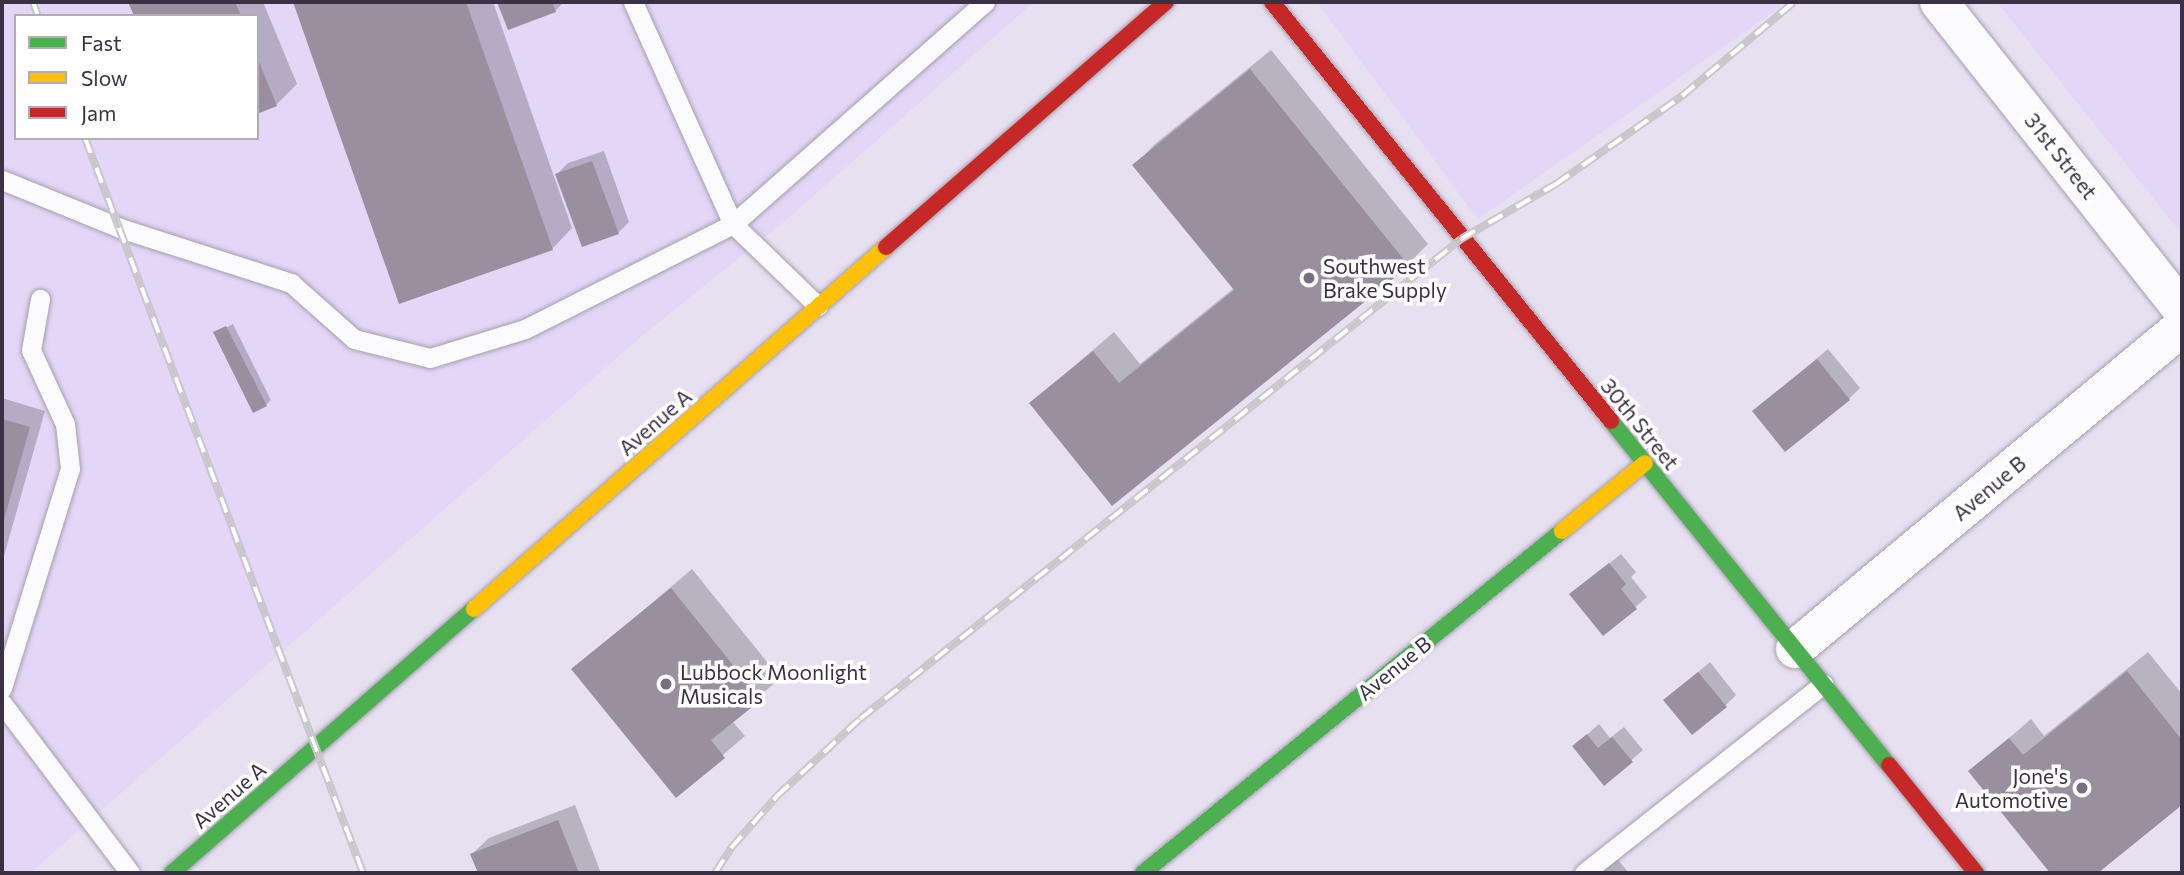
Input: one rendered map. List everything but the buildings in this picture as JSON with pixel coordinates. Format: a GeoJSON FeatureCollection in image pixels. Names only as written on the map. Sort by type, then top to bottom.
{"type":"FeatureCollection","features":[{"type":"Feature","properties":{"kind":"street","name":"Avenue A"},"geometry":{"type":"LineString","coordinates":[[172,873],[1166,2]]}},
{"type":"Feature","properties":{"kind":"street","name":"30th Street"},"geometry":{"type":"LineString","coordinates":[[1272,2],[1976,873]]}},
{"type":"Feature","properties":{"kind":"street","name":"31st Street"},"geometry":{"type":"LineString","coordinates":[[1939,2],[2182,310]]}},
{"type":"Feature","properties":{"kind":"street","name":"Avenue B"},"geometry":{"type":"LineString","coordinates":[[1796,649],[2182,327]]}},
{"type":"Feature","properties":{"kind":"street","name":"Avenue B"},"geometry":{"type":"LineString","coordinates":[[1143,873],[1645,463]]}},
{"type":"Feature","properties":{"kind":"lane"},"geometry":{"type":"LineString","coordinates":[[633,2],[733,224],[818,306]]}},
{"type":"Feature","properties":{"kind":"lane"},"geometry":{"type":"LineString","coordinates":[[2,180],[120,228],[291,283],[354,340],[430,358],[525,330],[733,224],[985,2]]}},
{"type":"Feature","properties":{"kind":"lane"},"geometry":{"type":"LineString","coordinates":[[2,688],[70,469],[65,424],[31,350],[40,299]]}},
{"type":"Feature","properties":{"kind":"lane"},"geometry":{"type":"LineString","coordinates":[[1584,873],[1823,684]]}},
{"type":"Feature","properties":{"kind":"lane"},"geometry":{"type":"LineString","coordinates":[[2,703],[130,873]]}},
{"type":"Feature","properties":{"kind":"shaded area"},"geometry":{"type":"Polygon","coordinates":[[[2,2],[1034,2],[786,220],[637,340],[30,873],[2,873],[2,2]]]}},
{"type":"Feature","properties":{"kind":"shaded area"},"geometry":{"type":"Polygon","coordinates":[[[1317,2],[1787,2],[1478,219],[1317,2]]]}},
{"type":"Feature","properties":{"kind":"shaded area"},"geometry":{"type":"Polygon","coordinates":[[[1997,2],[2182,2],[2182,234],[1997,2]]]}},
{"type":"Feature","properties":{"kind":"railway"},"geometry":{"type":"LineString","coordinates":[[33,2],[37,14]]}},
{"type":"Feature","properties":{"kind":"railway"},"geometry":{"type":"LineString","coordinates":[[715,873],[731,848],[777,796],[860,719],[1461,239],[1556,184],[1682,96],[1794,2]]}},
{"type":"Feature","properties":{"kind":"railway"},"geometry":{"type":"LineString","coordinates":[[86,140],[363,873]]}},
{"type":"Feature","properties":{"kind":"traffic: fast"},"geometry":{"type":"LineString","coordinates":[[1611,421],[1889,765]]}},
{"type":"Feature","properties":{"kind":"traffic: fast"},"geometry":{"type":"LineString","coordinates":[[1143,873],[1562,531]]}},
{"type":"Feature","properties":{"kind":"traffic: fast"},"geometry":{"type":"LineString","coordinates":[[172,873],[474,609]]}},
{"type":"Feature","properties":{"kind":"traffic: slow"},"geometry":{"type":"LineString","coordinates":[[474,609],[886,247]]}},
{"type":"Feature","properties":{"kind":"traffic: slow"},"geometry":{"type":"LineString","coordinates":[[1562,531],[1645,463]]}},
{"type":"Feature","properties":{"kind":"traffic: jam"},"geometry":{"type":"LineString","coordinates":[[886,247],[1166,2]]}},
{"type":"Feature","properties":{"kind":"traffic: jam"},"geometry":{"type":"LineString","coordinates":[[1272,2],[1611,421]]}},
{"type":"Feature","properties":{"kind":"traffic: jam"},"geometry":{"type":"LineString","coordinates":[[1889,765],[1976,873]]}},
{"type":"Feature","properties":{"kind":"place","name":"Southwest Brake Supply"},"geometry":{"type":"Point","coordinates":[1309,278]}},
{"type":"Feature","properties":{"kind":"place","name":"Lubbock Moonlight Musicals"},"geometry":{"type":"Point","coordinates":[666,684]}},
{"type":"Feature","properties":{"kind":"place","name":"Jone's Automotive"},"geometry":{"type":"Point","coordinates":[2082,788]}}]}
